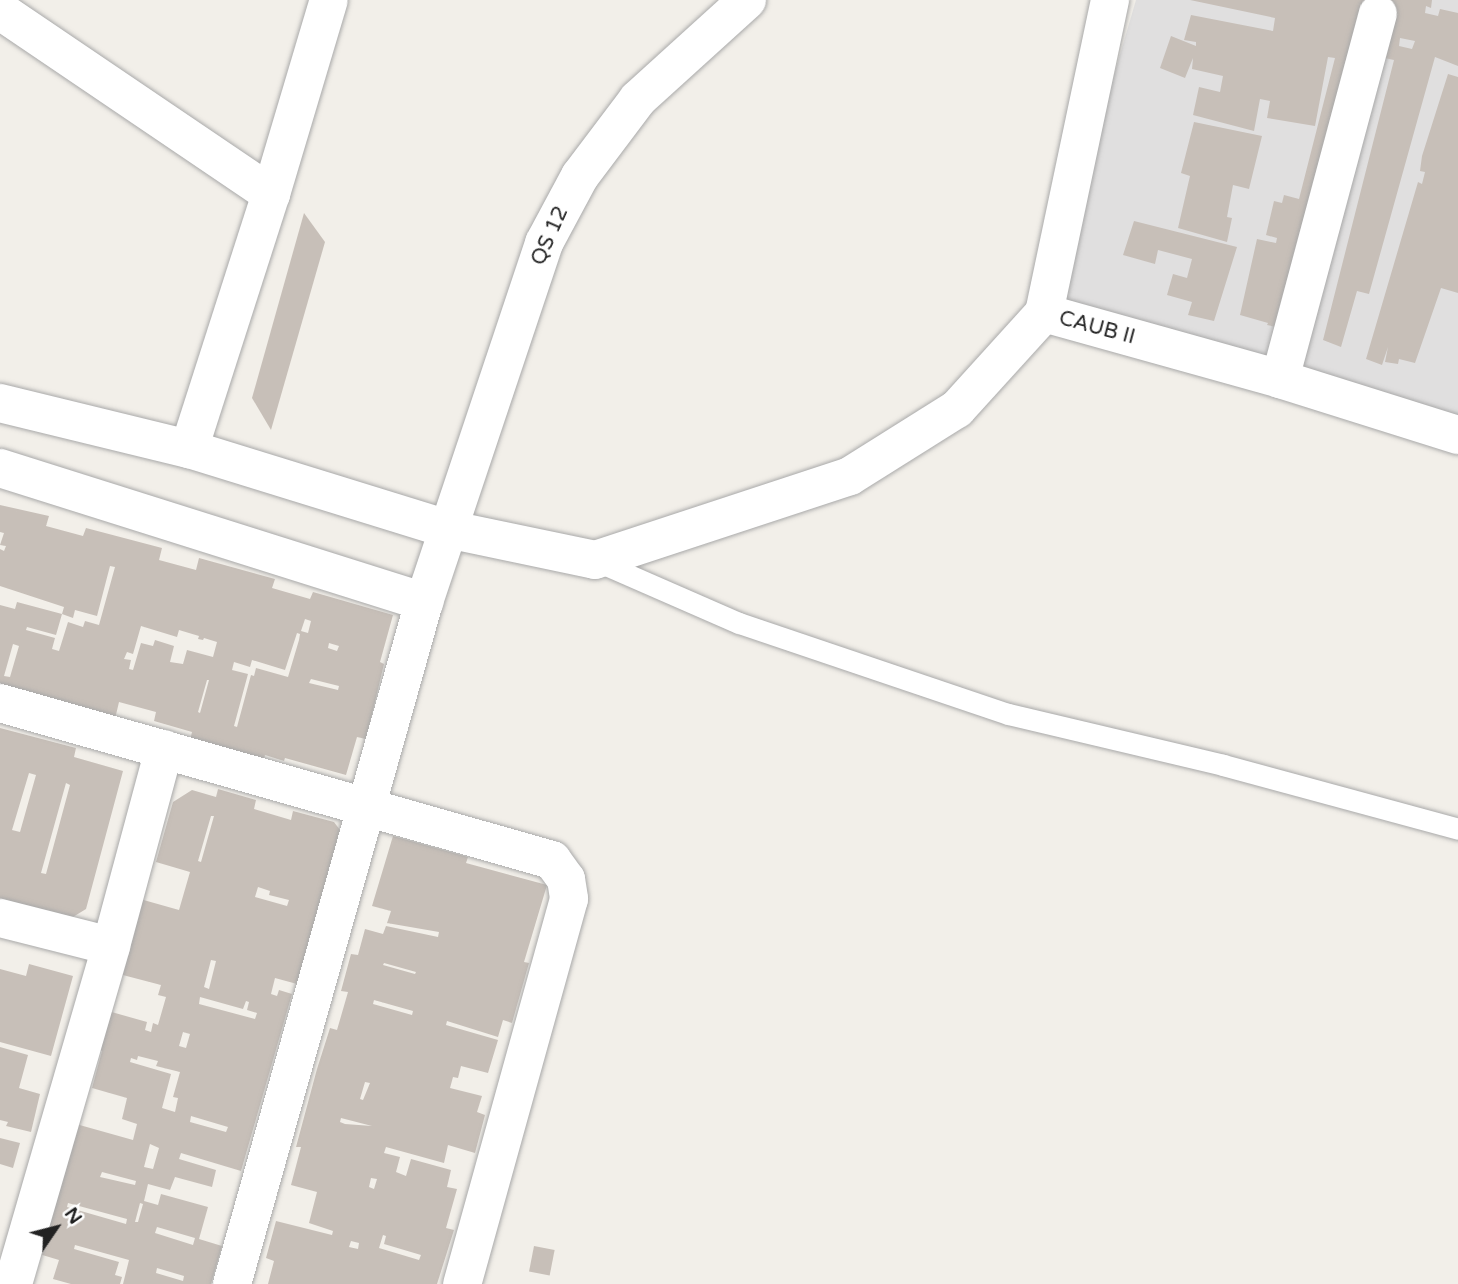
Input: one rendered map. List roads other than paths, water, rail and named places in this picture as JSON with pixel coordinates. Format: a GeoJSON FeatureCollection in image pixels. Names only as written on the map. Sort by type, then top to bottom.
{"type":"FeatureCollection","features":[{"type":"Feature","properties":{"kind":"street"},"geometry":{"type":"LineString","coordinates":[[189,449],[271,194],[329,0]]}},
{"type":"Feature","properties":{"kind":"street","name":"QS 12"},"geometry":{"type":"LineString","coordinates":[[232,1284],[424,601],[544,243],[580,176],[638,99],[747,0]]}},
{"type":"Feature","properties":{"kind":"street","name":"CAUB II"},"geometry":{"type":"LineString","coordinates":[[1110,0],[1044,313],[1280,379],[1458,435]]}},
{"type":"Feature","properties":{"kind":"street"},"geometry":{"type":"LineString","coordinates":[[0,6],[2,12],[271,194]]}},
{"type":"Feature","properties":{"kind":"street"},"geometry":{"type":"LineString","coordinates":[[1280,379],[1378,13]]}},
{"type":"Feature","properties":{"kind":"street"},"geometry":{"type":"LineString","coordinates":[[6,417],[189,449],[447,529],[595,560],[850,476],[957,409],[1044,313]]}},
{"type":"Feature","properties":{"kind":"street"},"geometry":{"type":"LineString","coordinates":[[0,468],[424,601]]}},
{"type":"Feature","properties":{"kind":"street"},"geometry":{"type":"LineString","coordinates":[[0,703],[552,860],[566,879],[569,899],[462,1284]]}},
{"type":"Feature","properties":{"kind":"street"},"geometry":{"type":"LineString","coordinates":[[13,1284],[111,946],[164,749]]}},
{"type":"Feature","properties":{"kind":"street"},"geometry":{"type":"LineString","coordinates":[[0,918],[111,946]]}},
{"type":"Feature","properties":{"kind":"lane"},"geometry":{"type":"LineString","coordinates":[[595,560],[739,623],[1008,714],[1223,765],[1458,829]]}}]}
